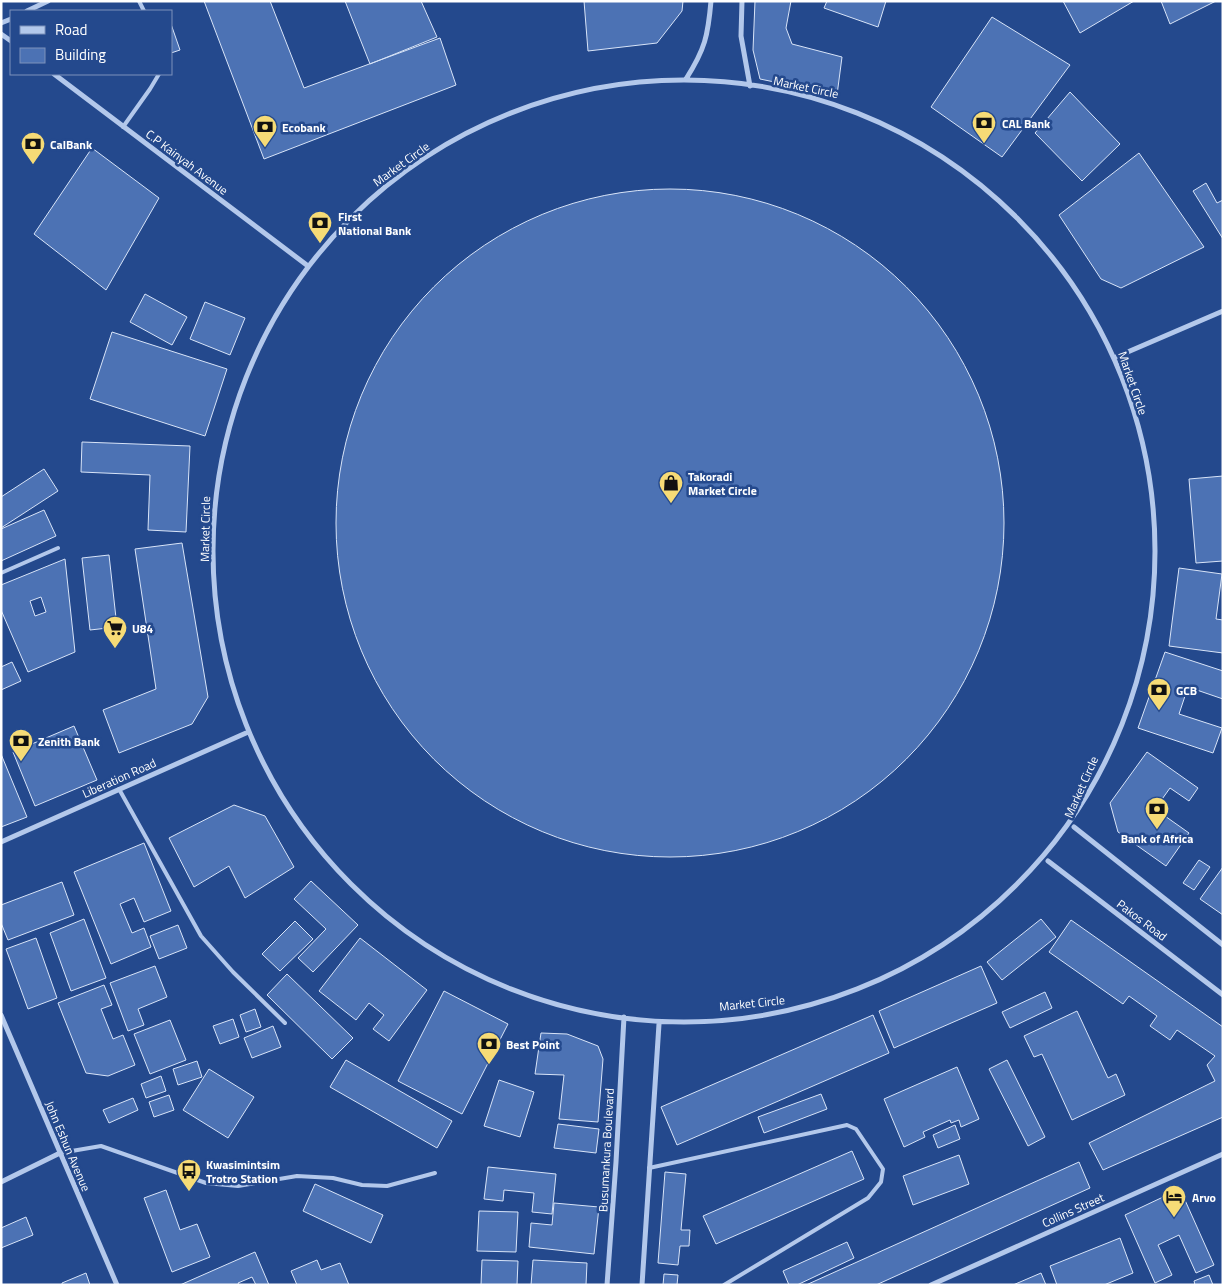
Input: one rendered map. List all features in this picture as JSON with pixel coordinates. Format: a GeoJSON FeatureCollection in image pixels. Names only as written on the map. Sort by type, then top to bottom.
{"type":"FeatureCollection","features":[{"type":"Feature","properties":{"kind":"street"},"geometry":{"type":"LineString","coordinates":[[29,10],[48,1]]}},
{"type":"Feature","properties":{"kind":"street"},"geometry":{"type":"LineString","coordinates":[[686,79],[700,58],[705,43],[711,1]]}},
{"type":"Feature","properties":{"kind":"street"},"geometry":{"type":"LineString","coordinates":[[742,1],[741,36],[750,86]]}},
{"type":"Feature","properties":{"kind":"street","name":"C.P Kainyah Avenue"},"geometry":{"type":"LineString","coordinates":[[55,75],[308,266]]}},
{"type":"Feature","properties":{"kind":"street","name":"Market Circle"},"geometry":{"type":"LineString","coordinates":[[1053,854],[1048,861],[990,912],[934,950],[802,1008],[659,1024],[528,999],[409,939],[313,847],[246,732],[214,614],[215,492],[247,373],[308,266],[372,197],[450,141],[537,102],[629,81],[686,79],[750,86],[843,105],[951,160],[1042,242],[1116,357],[1144,446],[1155,554],[1141,662],[1103,764],[1069,834]]}},
{"type":"Feature","properties":{"kind":"street"},"geometry":{"type":"LineString","coordinates":[[1116,357],[1223,311]]}},
{"type":"Feature","properties":{"kind":"street","name":"Liberation Road"},"geometry":{"type":"LineString","coordinates":[[1,842],[246,732]]}},
{"type":"Feature","properties":{"kind":"street"},"geometry":{"type":"LineString","coordinates":[[1074,827],[1223,945]]}},
{"type":"Feature","properties":{"kind":"street","name":"Pakos Road"},"geometry":{"type":"LineString","coordinates":[[1048,861],[1223,995]]}},
{"type":"Feature","properties":{"kind":"street","name":"John Eshun Avenue"},"geometry":{"type":"LineString","coordinates":[[1,1015],[117,1285]]}},
{"type":"Feature","properties":{"kind":"street","name":"Busumankura Boulevard"},"geometry":{"type":"LineString","coordinates":[[607,1285],[624,1017]]}},
{"type":"Feature","properties":{"kind":"street"},"geometry":{"type":"LineString","coordinates":[[642,1285],[659,1024]]}},
{"type":"Feature","properties":{"kind":"street"},"geometry":{"type":"LineString","coordinates":[[1,1182],[60,1153]]}},
{"type":"Feature","properties":{"kind":"street","name":"Collins Street"},"geometry":{"type":"LineString","coordinates":[[931,1285],[1223,1154]]}},
{"type":"Feature","properties":{"kind":"lane"},"geometry":{"type":"LineString","coordinates":[[123,127],[158,75]]}},
{"type":"Feature","properties":{"kind":"lane"},"geometry":{"type":"LineString","coordinates":[[1,573],[58,548]]}},
{"type":"Feature","properties":{"kind":"lane"},"geometry":{"type":"LineString","coordinates":[[119,789],[201,936],[233,972],[285,1023]]}},
{"type":"Feature","properties":{"kind":"lane"},"geometry":{"type":"LineString","coordinates":[[649,1168],[847,1126],[856,1129],[883,1169],[881,1182],[868,1198],[724,1285]]}},
{"type":"Feature","properties":{"kind":"lane"},"geometry":{"type":"LineString","coordinates":[[60,1153],[101,1146],[206,1183],[238,1186],[297,1176],[332,1178],[362,1185],[387,1186],[435,1173]]}},
{"type":"Feature","properties":{"kind":"building"},"geometry":{"type":"Polygon","coordinates":[[[204,1],[270,1],[304,88],[440,38],[456,85],[264,159],[204,1]]]}},
{"type":"Feature","properties":{"kind":"building"},"geometry":{"type":"Polygon","coordinates":[[[345,1],[421,1],[437,37],[370,64],[345,1]]]}},
{"type":"Feature","properties":{"kind":"building"},"geometry":{"type":"Polygon","coordinates":[[[584,1],[683,1],[682,11],[657,43],[588,51],[584,1]]]}},
{"type":"Feature","properties":{"kind":"building"},"geometry":{"type":"Polygon","coordinates":[[[755,1],[791,1],[786,28],[792,44],[842,57],[837,95],[760,79],[753,50],[755,1]]]}},
{"type":"Feature","properties":{"kind":"building"},"geometry":{"type":"Polygon","coordinates":[[[827,1],[886,1],[878,27],[824,8],[827,1]]]}},
{"type":"Feature","properties":{"kind":"building"},"geometry":{"type":"Polygon","coordinates":[[[1063,1],[1134,1],[1080,33],[1063,1]]]}},
{"type":"Feature","properties":{"kind":"building"},"geometry":{"type":"Polygon","coordinates":[[[1161,1],[1216,1],[1170,24],[1161,1]]]}},
{"type":"Feature","properties":{"kind":"building"},"geometry":{"type":"Polygon","coordinates":[[[992,17],[1070,65],[1002,157],[931,107],[992,17]]]}},
{"type":"Feature","properties":{"kind":"building"},"geometry":{"type":"Polygon","coordinates":[[[172,27],[180,50],[172,53],[172,27]]]}},
{"type":"Feature","properties":{"kind":"building"},"geometry":{"type":"Polygon","coordinates":[[[1070,92],[1120,144],[1082,181],[1035,133],[1070,92]]]}},
{"type":"Feature","properties":{"kind":"building"},"geometry":{"type":"Polygon","coordinates":[[[92,148],[159,198],[106,290],[34,234],[92,148]]]}},
{"type":"Feature","properties":{"kind":"building"},"geometry":{"type":"Polygon","coordinates":[[[1139,153],[1204,247],[1121,288],[1101,279],[1059,215],[1139,153]]]}},
{"type":"Feature","properties":{"kind":"building"},"geometry":{"type":"Polygon","coordinates":[[[1206,183],[1217,203],[1223,200],[1223,239],[1193,191],[1206,183]]]}},
{"type":"Feature","properties":{"kind":"building","name":"Takoradi Market Circle"},"geometry":{"type":"Polygon","coordinates":[[[670,189],[703,190],[735,195],[767,203],[798,214],[828,228],[856,245],[882,264],[906,287],[929,311],[948,337],[965,365],[979,395],[990,426],[998,458],[1003,490],[1003,556],[998,588],[990,620],[979,651],[965,681],[948,709],[929,735],[906,759],[882,782],[856,801],[828,818],[798,832],[767,843],[735,851],[703,856],[670,857],[637,856],[605,851],[573,843],[542,832],[512,818],[484,801],[458,782],[434,759],[411,735],[392,709],[375,681],[361,651],[350,620],[342,588],[337,556],[336,523],[337,490],[342,458],[350,426],[361,395],[375,365],[392,337],[411,311],[434,287],[458,264],[484,245],[512,228],[542,214],[573,203],[605,195],[637,190],[670,189]]]}},
{"type":"Feature","properties":{"kind":"building"},"geometry":{"type":"Polygon","coordinates":[[[145,294],[187,317],[172,345],[130,322],[145,294]]]}},
{"type":"Feature","properties":{"kind":"building"},"geometry":{"type":"Polygon","coordinates":[[[205,302],[245,318],[230,355],[190,339],[205,302]]]}},
{"type":"Feature","properties":{"kind":"building"},"geometry":{"type":"Polygon","coordinates":[[[112,332],[227,369],[205,436],[90,399],[112,332]]]}},
{"type":"Feature","properties":{"kind":"building"},"geometry":{"type":"Polygon","coordinates":[[[82,442],[190,446],[186,532],[148,530],[150,475],[81,472],[82,442]]]}},
{"type":"Feature","properties":{"kind":"building"},"geometry":{"type":"Polygon","coordinates":[[[44,469],[58,491],[1,528],[1,497],[44,469]]]}},
{"type":"Feature","properties":{"kind":"building"},"geometry":{"type":"Polygon","coordinates":[[[1223,476],[1223,561],[1196,563],[1189,479],[1223,476]]]}},
{"type":"Feature","properties":{"kind":"building"},"geometry":{"type":"Polygon","coordinates":[[[44,510],[56,536],[1,561],[1,529],[44,510]]]}},
{"type":"Feature","properties":{"kind":"building"},"geometry":{"type":"Polygon","coordinates":[[[182,543],[208,697],[192,724],[119,753],[103,710],[156,689],[135,549],[182,543]]]}},
{"type":"Feature","properties":{"kind":"building"},"geometry":{"type":"Polygon","coordinates":[[[109,555],[117,627],[90,630],[82,558],[109,555]]]}},
{"type":"Feature","properties":{"kind":"building"},"geometry":{"type":"Polygon","coordinates":[[[65,559],[75,652],[28,672],[1,610],[1,585],[65,559]],[[41,597],[30,601],[35,616],[46,612],[41,597]]]}},
{"type":"Feature","properties":{"kind":"building"},"geometry":{"type":"Polygon","coordinates":[[[1179,568],[1222,574],[1216,619],[1223,620],[1223,653],[1169,646],[1179,568]]]}},
{"type":"Feature","properties":{"kind":"building"},"geometry":{"type":"Polygon","coordinates":[[[1165,652],[1223,671],[1223,699],[1188,687],[1179,714],[1222,728],[1213,753],[1138,728],[1165,652]]]}},
{"type":"Feature","properties":{"kind":"building"},"geometry":{"type":"Polygon","coordinates":[[[12,662],[21,681],[1,690],[1,667],[12,662]]]}},
{"type":"Feature","properties":{"kind":"building"},"geometry":{"type":"Polygon","coordinates":[[[74,726],[97,780],[35,806],[13,752],[74,726]]]}},
{"type":"Feature","properties":{"kind":"building"},"geometry":{"type":"Polygon","coordinates":[[[1147,752],[1198,788],[1189,801],[1170,788],[1155,809],[1189,833],[1166,866],[1118,832],[1110,803],[1147,752]]]}},
{"type":"Feature","properties":{"kind":"building"},"geometry":{"type":"Polygon","coordinates":[[[1,754],[27,817],[1,827],[1,754]]]}},
{"type":"Feature","properties":{"kind":"building"},"geometry":{"type":"Polygon","coordinates":[[[234,805],[265,816],[294,867],[245,898],[229,866],[194,887],[169,838],[234,805]]]}},
{"type":"Feature","properties":{"kind":"building"},"geometry":{"type":"Polygon","coordinates":[[[144,843],[171,911],[144,922],[134,898],[120,904],[132,933],[144,928],[151,947],[111,964],[74,872],[144,843]]]}},
{"type":"Feature","properties":{"kind":"building"},"geometry":{"type":"Polygon","coordinates":[[[1199,860],[1210,867],[1194,890],[1183,883],[1199,860]]]}},
{"type":"Feature","properties":{"kind":"building"},"geometry":{"type":"Polygon","coordinates":[[[1223,867],[1223,915],[1200,899],[1223,867]]]}},
{"type":"Feature","properties":{"kind":"building"},"geometry":{"type":"Polygon","coordinates":[[[311,881],[358,925],[313,972],[298,958],[326,929],[294,899],[311,881]]]}},
{"type":"Feature","properties":{"kind":"building"},"geometry":{"type":"Polygon","coordinates":[[[62,882],[74,915],[8,940],[1,923],[1,905],[62,882]]]}},
{"type":"Feature","properties":{"kind":"building"},"geometry":{"type":"Polygon","coordinates":[[[84,919],[106,978],[71,991],[50,933],[84,919]]]}},
{"type":"Feature","properties":{"kind":"building"},"geometry":{"type":"Polygon","coordinates":[[[1041,919],[1056,937],[1002,980],[987,962],[1041,919]]]}},
{"type":"Feature","properties":{"kind":"building"},"geometry":{"type":"Polygon","coordinates":[[[1071,920],[1223,1027],[1223,1117],[1103,1170],[1089,1143],[1215,1081],[1207,1065],[1215,1056],[1177,1030],[1170,1040],[1150,1026],[1157,1016],[1129,996],[1123,1004],[1049,952],[1071,920]]]}},
{"type":"Feature","properties":{"kind":"building"},"geometry":{"type":"Polygon","coordinates":[[[295,921],[313,939],[280,971],[262,954],[295,921]]]}},
{"type":"Feature","properties":{"kind":"building"},"geometry":{"type":"Polygon","coordinates":[[[178,925],[187,948],[159,959],[150,936],[178,925]]]}},
{"type":"Feature","properties":{"kind":"building"},"geometry":{"type":"Polygon","coordinates":[[[36,938],[57,998],[28,1009],[6,949],[36,938]]]}},
{"type":"Feature","properties":{"kind":"building"},"geometry":{"type":"Polygon","coordinates":[[[360,938],[427,990],[389,1041],[373,1029],[384,1015],[369,1003],[356,1020],[319,991],[360,938]]]}},
{"type":"Feature","properties":{"kind":"building"},"geometry":{"type":"Polygon","coordinates":[[[155,966],[167,997],[138,1009],[144,1025],[128,1031],[110,983],[155,966]]]}},
{"type":"Feature","properties":{"kind":"building"},"geometry":{"type":"Polygon","coordinates":[[[981,966],[997,1003],[894,1048],[879,1011],[981,966]]]}},
{"type":"Feature","properties":{"kind":"building"},"geometry":{"type":"Polygon","coordinates":[[[287,974],[353,1038],[332,1059],[267,995],[287,974]]]}},
{"type":"Feature","properties":{"kind":"building"},"geometry":{"type":"Polygon","coordinates":[[[104,985],[112,1005],[101,1009],[113,1039],[123,1035],[135,1065],[108,1076],[86,1073],[58,1003],[104,985]]]}},
{"type":"Feature","properties":{"kind":"building"},"geometry":{"type":"Polygon","coordinates":[[[444,991],[508,1024],[462,1114],[398,1081],[444,991]]]}},
{"type":"Feature","properties":{"kind":"building"},"geometry":{"type":"Polygon","coordinates":[[[1045,992],[1052,1008],[1010,1028],[1002,1012],[1045,992]]]}},
{"type":"Feature","properties":{"kind":"building"},"geometry":{"type":"Polygon","coordinates":[[[255,1009],[261,1027],[246,1032],[240,1015],[255,1009]]]}},
{"type":"Feature","properties":{"kind":"building"},"geometry":{"type":"Polygon","coordinates":[[[1077,1011],[1108,1078],[1116,1074],[1125,1095],[1072,1120],[1042,1054],[1034,1057],[1024,1036],[1077,1011]]]}},
{"type":"Feature","properties":{"kind":"building"},"geometry":{"type":"Polygon","coordinates":[[[873,1015],[889,1053],[677,1145],[661,1107],[873,1015]]]}},
{"type":"Feature","properties":{"kind":"building"},"geometry":{"type":"Polygon","coordinates":[[[233,1019],[239,1037],[220,1044],[213,1026],[233,1019]]]}},
{"type":"Feature","properties":{"kind":"building"},"geometry":{"type":"Polygon","coordinates":[[[170,1020],[186,1060],[150,1074],[134,1034],[170,1020]]]}},
{"type":"Feature","properties":{"kind":"building"},"geometry":{"type":"Polygon","coordinates":[[[273,1026],[281,1047],[252,1058],[244,1038],[273,1026]]]}},
{"type":"Feature","properties":{"kind":"building"},"geometry":{"type":"Polygon","coordinates":[[[541,1033],[567,1034],[598,1046],[603,1059],[598,1122],[559,1119],[564,1075],[535,1074],[541,1033]]]}},
{"type":"Feature","properties":{"kind":"building"},"geometry":{"type":"Polygon","coordinates":[[[346,1060],[452,1121],[437,1148],[330,1087],[346,1060]]]}},
{"type":"Feature","properties":{"kind":"building"},"geometry":{"type":"Polygon","coordinates":[[[1007,1060],[1045,1137],[1028,1146],[989,1069],[1007,1060]]]}},
{"type":"Feature","properties":{"kind":"building"},"geometry":{"type":"Polygon","coordinates":[[[197,1061],[202,1077],[178,1085],[173,1069],[197,1061]]]}},
{"type":"Feature","properties":{"kind":"building"},"geometry":{"type":"Polygon","coordinates":[[[957,1067],[979,1119],[961,1127],[959,1120],[951,1123],[950,1120],[923,1132],[925,1137],[904,1147],[884,1099],[957,1067]]]}},
{"type":"Feature","properties":{"kind":"building"},"geometry":{"type":"Polygon","coordinates":[[[209,1069],[254,1097],[228,1138],[183,1110],[209,1069]]]}},
{"type":"Feature","properties":{"kind":"building"},"geometry":{"type":"Polygon","coordinates":[[[161,1076],[166,1091],[146,1098],[141,1084],[161,1076]]]}},
{"type":"Feature","properties":{"kind":"building"},"geometry":{"type":"Polygon","coordinates":[[[499,1080],[534,1092],[520,1137],[484,1126],[499,1080]]]}},
{"type":"Feature","properties":{"kind":"building"},"geometry":{"type":"Polygon","coordinates":[[[821,1094],[827,1109],[764,1133],[758,1117],[821,1094]]]}},
{"type":"Feature","properties":{"kind":"building"},"geometry":{"type":"Polygon","coordinates":[[[169,1095],[174,1110],[154,1117],[149,1102],[169,1095]]]}},
{"type":"Feature","properties":{"kind":"building"},"geometry":{"type":"Polygon","coordinates":[[[133,1098],[138,1110],[109,1123],[103,1110],[133,1098]]]}},
{"type":"Feature","properties":{"kind":"building"},"geometry":{"type":"Polygon","coordinates":[[[558,1124],[599,1129],[596,1153],[554,1148],[558,1124]]]}},
{"type":"Feature","properties":{"kind":"building"},"geometry":{"type":"Polygon","coordinates":[[[955,1125],[960,1139],[938,1148],[933,1135],[955,1125]]]}},
{"type":"Feature","properties":{"kind":"building"},"geometry":{"type":"Polygon","coordinates":[[[852,1151],[864,1179],[716,1244],[703,1216],[852,1151]]]}},
{"type":"Feature","properties":{"kind":"building"},"geometry":{"type":"Polygon","coordinates":[[[959,1155],[969,1184],[913,1205],[903,1176],[959,1155]]]}},
{"type":"Feature","properties":{"kind":"building"},"geometry":{"type":"Polygon","coordinates":[[[1079,1162],[1090,1188],[876,1285],[806,1285],[1079,1162]]]}},
{"type":"Feature","properties":{"kind":"building"},"geometry":{"type":"Polygon","coordinates":[[[488,1167],[556,1174],[552,1214],[532,1212],[534,1193],[504,1190],[503,1201],[484,1199],[488,1167]]]}},
{"type":"Feature","properties":{"kind":"building"},"geometry":{"type":"Polygon","coordinates":[[[665,1172],[686,1174],[681,1230],[690,1230],[689,1246],[680,1246],[678,1265],[658,1263],[665,1172]]]}},
{"type":"Feature","properties":{"kind":"building"},"geometry":{"type":"Polygon","coordinates":[[[315,1184],[383,1215],[371,1243],[303,1211],[315,1184]]]}},
{"type":"Feature","properties":{"kind":"building"},"geometry":{"type":"Polygon","coordinates":[[[1180,1189],[1214,1265],[1196,1273],[1179,1235],[1158,1245],[1172,1275],[1155,1283],[1125,1215],[1180,1189]]]}},
{"type":"Feature","properties":{"kind":"building"},"geometry":{"type":"Polygon","coordinates":[[[166,1190],[180,1230],[197,1224],[210,1257],[172,1272],[144,1198],[166,1190]]]}},
{"type":"Feature","properties":{"kind":"building"},"geometry":{"type":"Polygon","coordinates":[[[554,1203],[599,1207],[594,1254],[529,1247],[531,1223],[552,1225],[554,1203]]]}},
{"type":"Feature","properties":{"kind":"building"},"geometry":{"type":"Polygon","coordinates":[[[479,1211],[518,1212],[516,1252],[477,1251],[479,1211]]]}},
{"type":"Feature","properties":{"kind":"building"},"geometry":{"type":"Polygon","coordinates":[[[26,1217],[33,1235],[1,1248],[1,1228],[26,1217]]]}},
{"type":"Feature","properties":{"kind":"building"},"geometry":{"type":"Polygon","coordinates":[[[1120,1238],[1133,1273],[1104,1285],[1057,1285],[1050,1266],[1120,1238]]]}},
{"type":"Feature","properties":{"kind":"building"},"geometry":{"type":"Polygon","coordinates":[[[847,1242],[854,1258],[797,1285],[789,1285],[783,1271],[847,1242]]]}},
{"type":"Feature","properties":{"kind":"building"},"geometry":{"type":"Polygon","coordinates":[[[255,1252],[269,1285],[256,1285],[252,1277],[238,1283],[239,1285],[180,1285],[255,1252]]]}},
{"type":"Feature","properties":{"kind":"building"},"geometry":{"type":"Polygon","coordinates":[[[317,1260],[321,1270],[340,1263],[349,1285],[297,1285],[291,1271],[317,1260]]]}},
{"type":"Feature","properties":{"kind":"building"},"geometry":{"type":"Polygon","coordinates":[[[482,1260],[518,1261],[517,1285],[481,1285],[482,1260]]]}},
{"type":"Feature","properties":{"kind":"building"},"geometry":{"type":"Polygon","coordinates":[[[533,1260],[587,1263],[586,1285],[531,1285],[533,1260]]]}},
{"type":"Feature","properties":{"kind":"building"},"geometry":{"type":"Polygon","coordinates":[[[86,1273],[90,1285],[62,1285],[62,1283],[86,1273]]]}},
{"type":"Feature","properties":{"kind":"building"},"geometry":{"type":"Polygon","coordinates":[[[1041,1273],[1046,1285],[1013,1285],[1041,1273]]]}},
{"type":"Feature","properties":{"kind":"building"},"geometry":{"type":"Polygon","coordinates":[[[664,1274],[678,1275],[677,1285],[663,1285],[664,1274]]]}},
{"type":"Feature","properties":{"kind":"building"},"geometry":{"type":"Polygon","coordinates":[[[1209,1275],[1213,1285],[1195,1285],[1194,1281],[1209,1275]]]}},
{"type":"Feature","properties":{"kind":"place","name":"CAL Bank"},"geometry":{"type":"Point","coordinates":[984,144]}},
{"type":"Feature","properties":{"kind":"place","name":"Ecobank"},"geometry":{"type":"Point","coordinates":[265,148]}},
{"type":"Feature","properties":{"kind":"place","name":"CalBank"},"geometry":{"type":"Point","coordinates":[33,165]}},
{"type":"Feature","properties":{"kind":"place","name":"First National Bank"},"geometry":{"type":"Point","coordinates":[320,244]}},
{"type":"Feature","properties":{"kind":"place","name":"Takoradi Market Circle"},"geometry":{"type":"Point","coordinates":[671,504]}},
{"type":"Feature","properties":{"kind":"place","name":"U84"},"geometry":{"type":"Point","coordinates":[115,649]}},
{"type":"Feature","properties":{"kind":"place","name":"GCB"},"geometry":{"type":"Point","coordinates":[1159,711]}},
{"type":"Feature","properties":{"kind":"place","name":"Zenith Bank"},"geometry":{"type":"Point","coordinates":[21,762]}},
{"type":"Feature","properties":{"kind":"place","name":"Bank of Africa"},"geometry":{"type":"Point","coordinates":[1157,830]}},
{"type":"Feature","properties":{"kind":"place","name":"Best Point"},"geometry":{"type":"Point","coordinates":[489,1065]}},
{"type":"Feature","properties":{"kind":"place","name":"Kwasimintsim Trotro Station"},"geometry":{"type":"Point","coordinates":[189,1192]}},
{"type":"Feature","properties":{"kind":"place","name":"Arvo"},"geometry":{"type":"Point","coordinates":[1174,1218]}}]}
